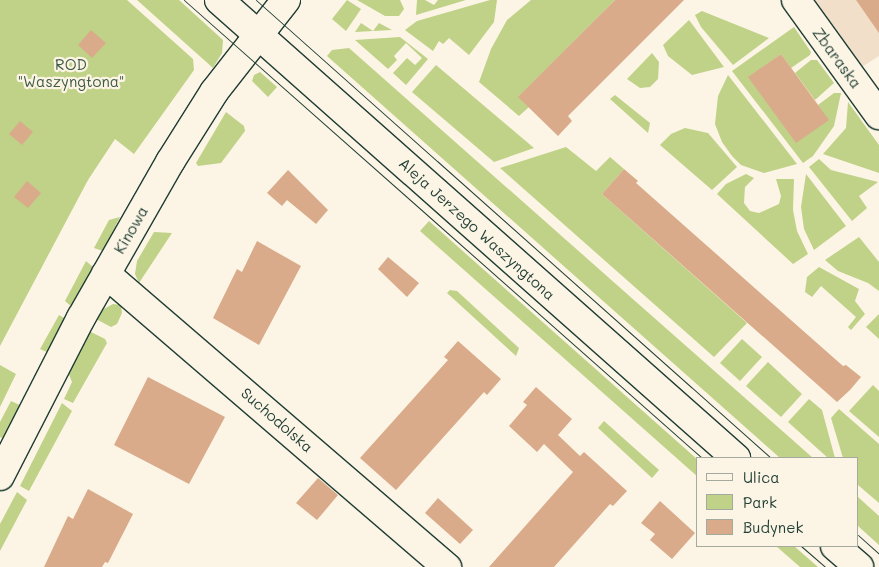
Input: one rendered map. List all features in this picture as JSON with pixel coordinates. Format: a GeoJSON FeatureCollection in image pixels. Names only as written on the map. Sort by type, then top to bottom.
{"type":"FeatureCollection","features":[{"type":"Feature","properties":{"kind":"street","name":"Aleja Jerzego Waszyngtona"},"geometry":{"type":"LineString","coordinates":[[219,0],[735,457]]}},
{"type":"Feature","properties":{"kind":"street","name":"Kinowa"},"geometry":{"type":"LineString","coordinates":[[0,476],[106,274],[209,99],[286,0]]}},
{"type":"Feature","properties":{"kind":"street","name":"Zbaraska"},"geometry":{"type":"LineString","coordinates":[[796,0],[879,115]]}},
{"type":"Feature","properties":{"kind":"street","name":"Suchodolska"},"geometry":{"type":"LineString","coordinates":[[106,274],[447,567]]}},
{"type":"Feature","properties":{"kind":"street"},"geometry":{"type":"LineString","coordinates":[[836,547],[859,567]]}},
{"type":"Feature","properties":{"kind":"shaded area"},"geometry":{"type":"Polygon","coordinates":[[[815,0],[879,0],[879,56],[862,67],[815,0]]]}},
{"type":"Feature","properties":{"kind":"green space","name":"ROD \"Waszyngtona\""},"geometry":{"type":"Polygon","coordinates":[[[0,0],[127,0],[193,59],[194,70],[134,154],[115,139],[88,180],[0,346],[0,0]]]}},
{"type":"Feature","properties":{"kind":"green space"},"geometry":{"type":"Polygon","coordinates":[[[137,0],[179,0],[223,40],[222,53],[213,68],[137,0]]]}},
{"type":"Feature","properties":{"kind":"green space"},"geometry":{"type":"Polygon","coordinates":[[[347,0],[361,9],[346,31],[332,19],[347,0]]]}},
{"type":"Feature","properties":{"kind":"green space"},"geometry":{"type":"Polygon","coordinates":[[[357,0],[400,0],[404,9],[399,16],[385,16],[357,0]]]}},
{"type":"Feature","properties":{"kind":"green space"},"geometry":{"type":"Polygon","coordinates":[[[417,0],[425,0],[434,5],[438,0],[466,0],[416,15],[417,0]]]}},
{"type":"Feature","properties":{"kind":"green space"},"geometry":{"type":"Polygon","coordinates":[[[490,0],[497,0],[494,22],[469,55],[449,38],[443,44],[439,41],[433,51],[405,30],[417,21],[490,0]]]}},
{"type":"Feature","properties":{"kind":"green space"},"geometry":{"type":"Polygon","coordinates":[[[531,0],[615,0],[519,97],[529,107],[519,116],[479,82],[491,49],[507,20],[531,0]]]}},
{"type":"Feature","properties":{"kind":"green space"},"geometry":{"type":"Polygon","coordinates":[[[702,11],[769,38],[733,65],[701,27],[695,15],[702,11]]]}},
{"type":"Feature","properties":{"kind":"green space"},"geometry":{"type":"Polygon","coordinates":[[[689,20],[724,67],[692,75],[668,56],[663,45],[689,20]]]}},
{"type":"Feature","properties":{"kind":"green space"},"geometry":{"type":"Polygon","coordinates":[[[361,23],[373,31],[379,23],[392,30],[355,32],[361,23]]]}},
{"type":"Feature","properties":{"kind":"green space"},"geometry":{"type":"Polygon","coordinates":[[[794,27],[811,52],[810,55],[791,68],[781,54],[749,77],[828,120],[818,105],[834,93],[841,93],[834,126],[813,156],[803,163],[732,71],[794,27]]]}},
{"type":"Feature","properties":{"kind":"green space"},"geometry":{"type":"Polygon","coordinates":[[[400,37],[428,59],[406,85],[393,73],[407,58],[415,65],[422,58],[406,43],[394,56],[397,60],[388,69],[355,40],[400,37]]]}},
{"type":"Feature","properties":{"kind":"green space"},"geometry":{"type":"Polygon","coordinates":[[[349,48],[812,457],[779,457],[327,56],[332,50],[349,48]]]}},
{"type":"Feature","properties":{"kind":"green space"},"geometry":{"type":"Polygon","coordinates":[[[652,53],[659,62],[658,79],[650,87],[640,88],[627,79],[652,53]]]}},
{"type":"Feature","properties":{"kind":"green space"},"geometry":{"type":"Polygon","coordinates":[[[811,60],[817,60],[834,83],[815,100],[795,73],[811,60]]]}},
{"type":"Feature","properties":{"kind":"green space"},"geometry":{"type":"Polygon","coordinates":[[[436,65],[534,148],[494,162],[412,92],[436,65]]]}},
{"type":"Feature","properties":{"kind":"green space"},"geometry":{"type":"Polygon","coordinates":[[[260,72],[277,87],[268,97],[252,81],[254,75],[260,72]]]}},
{"type":"Feature","properties":{"kind":"green space"},"geometry":{"type":"Polygon","coordinates":[[[728,75],[797,164],[764,173],[741,165],[732,156],[722,142],[715,124],[718,96],[728,75]]]}},
{"type":"Feature","properties":{"kind":"green space"},"geometry":{"type":"Polygon","coordinates":[[[615,95],[650,123],[648,133],[610,99],[615,95]]]}},
{"type":"Feature","properties":{"kind":"green space"},"geometry":{"type":"Polygon","coordinates":[[[848,102],[879,145],[879,173],[823,154],[846,128],[848,102]]]}},
{"type":"Feature","properties":{"kind":"green space"},"geometry":{"type":"Polygon","coordinates":[[[226,112],[244,126],[245,131],[221,163],[198,166],[196,163],[226,112]]]}},
{"type":"Feature","properties":{"kind":"green space"},"geometry":{"type":"Polygon","coordinates":[[[685,128],[708,133],[737,167],[712,190],[660,145],[671,134],[685,128]]]}},
{"type":"Feature","properties":{"kind":"green space"},"geometry":{"type":"Polygon","coordinates":[[[566,147],[596,171],[610,157],[624,169],[602,194],[747,323],[714,357],[500,168],[566,147]]]}},
{"type":"Feature","properties":{"kind":"green space"},"geometry":{"type":"Polygon","coordinates":[[[819,159],[831,170],[878,182],[859,196],[867,208],[852,221],[809,167],[819,159]]]}},
{"type":"Feature","properties":{"kind":"green space"},"geometry":{"type":"Polygon","coordinates":[[[746,174],[754,178],[745,187],[744,203],[750,211],[759,213],[779,204],[781,196],[776,179],[794,179],[793,210],[797,231],[808,254],[793,264],[717,194],[726,184],[746,174]]]}},
{"type":"Feature","properties":{"kind":"green space"},"geometry":{"type":"Polygon","coordinates":[[[806,174],[846,226],[814,250],[804,229],[801,207],[806,174]]]}},
{"type":"Feature","properties":{"kind":"green space"},"geometry":{"type":"Polygon","coordinates":[[[120,217],[103,251],[94,248],[109,220],[120,217]]]}},
{"type":"Feature","properties":{"kind":"green space"},"geometry":{"type":"Polygon","coordinates":[[[429,221],[696,458],[696,475],[420,231],[429,221]]]}},
{"type":"Feature","properties":{"kind":"green space"},"geometry":{"type":"Polygon","coordinates":[[[154,232],[172,233],[139,283],[135,274],[137,261],[154,232]]]}},
{"type":"Feature","properties":{"kind":"green space"},"geometry":{"type":"Polygon","coordinates":[[[859,237],[879,262],[879,291],[868,283],[838,271],[825,260],[859,237]]]}},
{"type":"Feature","properties":{"kind":"green space"},"geometry":{"type":"Polygon","coordinates":[[[86,261],[94,268],[72,307],[65,301],[86,261]]]}},
{"type":"Feature","properties":{"kind":"green space"},"geometry":{"type":"Polygon","coordinates":[[[819,267],[859,289],[855,301],[865,314],[851,330],[848,327],[856,317],[821,286],[812,297],[805,292],[807,277],[819,267]]]}},
{"type":"Feature","properties":{"kind":"green space"},"geometry":{"type":"Polygon","coordinates":[[[450,290],[457,291],[519,348],[516,356],[447,293],[450,290]]]}},
{"type":"Feature","properties":{"kind":"green space"},"geometry":{"type":"Polygon","coordinates":[[[113,304],[121,305],[122,313],[117,324],[111,327],[96,319],[100,311],[113,304]]]}},
{"type":"Feature","properties":{"kind":"green space"},"geometry":{"type":"Polygon","coordinates":[[[879,314],[879,339],[866,327],[879,314]]]}},
{"type":"Feature","properties":{"kind":"green space"},"geometry":{"type":"Polygon","coordinates":[[[59,315],[66,319],[49,353],[40,349],[59,315]]]}},
{"type":"Feature","properties":{"kind":"green space"},"geometry":{"type":"Polygon","coordinates":[[[89,331],[105,339],[107,343],[73,403],[64,399],[72,382],[68,372],[89,331]]]}},
{"type":"Feature","properties":{"kind":"green space"},"geometry":{"type":"Polygon","coordinates":[[[742,339],[762,357],[740,381],[720,363],[742,339]]]}},
{"type":"Feature","properties":{"kind":"green space"},"geometry":{"type":"Polygon","coordinates":[[[768,362],[802,394],[781,417],[746,386],[768,362]]]}},
{"type":"Feature","properties":{"kind":"green space"},"geometry":{"type":"Polygon","coordinates":[[[0,365],[16,374],[0,407],[0,365]]]}},
{"type":"Feature","properties":{"kind":"green space"},"geometry":{"type":"Polygon","coordinates":[[[873,385],[879,391],[879,437],[849,411],[873,385]]]}},
{"type":"Feature","properties":{"kind":"green space"},"geometry":{"type":"Polygon","coordinates":[[[809,399],[822,410],[835,457],[827,457],[788,422],[809,399]]]}},
{"type":"Feature","properties":{"kind":"green space"},"geometry":{"type":"Polygon","coordinates":[[[11,401],[22,406],[5,440],[0,437],[0,422],[11,401]]]}},
{"type":"Feature","properties":{"kind":"green space"},"geometry":{"type":"Polygon","coordinates":[[[62,403],[72,411],[29,491],[20,486],[62,403]]]}},
{"type":"Feature","properties":{"kind":"green space"},"geometry":{"type":"Polygon","coordinates":[[[839,409],[879,444],[879,503],[859,486],[859,457],[843,457],[831,418],[839,409]]]}},
{"type":"Feature","properties":{"kind":"green space"},"geometry":{"type":"Polygon","coordinates":[[[604,421],[659,470],[652,478],[598,428],[604,421]]]}},
{"type":"Feature","properties":{"kind":"green space"},"geometry":{"type":"Polygon","coordinates":[[[17,492],[27,500],[0,551],[0,524],[17,492]]]}},
{"type":"Feature","properties":{"kind":"green space"},"geometry":{"type":"Polygon","coordinates":[[[859,498],[879,516],[879,545],[859,527],[859,498]]]}},
{"type":"Feature","properties":{"kind":"green space"},"geometry":{"type":"Polygon","coordinates":[[[777,547],[795,547],[818,567],[800,567],[777,547]]]}},
{"type":"Feature","properties":{"kind":"building"},"geometry":{"type":"Polygon","coordinates":[[[615,0],[684,0],[568,116],[572,121],[558,136],[518,97],[615,0]]]}},
{"type":"Feature","properties":{"kind":"building"},"geometry":{"type":"Polygon","coordinates":[[[856,0],[879,0],[879,33],[856,0]]]}},
{"type":"Feature","properties":{"kind":"building"},"geometry":{"type":"Polygon","coordinates":[[[91,30],[106,43],[92,58],[78,45],[91,30]]]}},
{"type":"Feature","properties":{"kind":"building"},"geometry":{"type":"Polygon","coordinates":[[[781,54],[829,120],[796,143],[748,77],[781,54]]]}},
{"type":"Feature","properties":{"kind":"building"},"geometry":{"type":"Polygon","coordinates":[[[20,121],[33,132],[22,145],[9,134],[20,121]]]}},
{"type":"Feature","properties":{"kind":"building"},"geometry":{"type":"Polygon","coordinates":[[[624,169],[638,181],[636,183],[843,366],[846,365],[861,377],[850,390],[837,402],[602,194],[624,169]]]}},
{"type":"Feature","properties":{"kind":"building"},"geometry":{"type":"Polygon","coordinates":[[[288,170],[328,210],[316,224],[287,200],[282,206],[267,193],[288,170]]]}},
{"type":"Feature","properties":{"kind":"building"},"geometry":{"type":"Polygon","coordinates":[[[27,181],[41,193],[28,208],[14,197],[27,181]]]}},
{"type":"Feature","properties":{"kind":"building"},"geometry":{"type":"Polygon","coordinates":[[[257,241],[301,266],[259,345],[213,318],[237,269],[242,272],[257,241]]]}},
{"type":"Feature","properties":{"kind":"building"},"geometry":{"type":"Polygon","coordinates":[[[388,257],[419,283],[407,297],[378,269],[388,257]]]}},
{"type":"Feature","properties":{"kind":"building"},"geometry":{"type":"Polygon","coordinates":[[[458,341],[501,379],[487,395],[484,392],[396,490],[360,458],[448,360],[444,357],[458,341]]]}},
{"type":"Feature","properties":{"kind":"building"},"geometry":{"type":"Polygon","coordinates":[[[148,377],[225,417],[189,484],[114,445],[148,377]]]}},
{"type":"Feature","properties":{"kind":"building"},"geometry":{"type":"Polygon","coordinates":[[[536,387],[572,419],[558,435],[580,456],[584,452],[627,491],[613,506],[610,504],[554,567],[489,567],[573,472],[544,444],[537,452],[509,426],[527,405],[523,402],[536,387]]]}},
{"type":"Feature","properties":{"kind":"building"},"geometry":{"type":"Polygon","coordinates":[[[318,478],[338,495],[317,520],[296,503],[318,478]]]}},
{"type":"Feature","properties":{"kind":"building"},"geometry":{"type":"Polygon","coordinates":[[[88,489],[133,514],[108,563],[105,562],[102,567],[44,567],[68,516],[73,519],[88,489]]]}},
{"type":"Feature","properties":{"kind":"building"},"geometry":{"type":"Polygon","coordinates":[[[438,498],[473,530],[460,544],[425,513],[438,498]]]}},
{"type":"Feature","properties":{"kind":"building"},"geometry":{"type":"Polygon","coordinates":[[[660,501],[695,533],[672,559],[650,540],[655,534],[641,523],[660,501]]]}},
{"type":"Feature","properties":{"kind":"tram line"},"geometry":{"type":"LineString","coordinates":[[184,0],[701,457]]}},
{"type":"Feature","properties":{"kind":"tram line"},"geometry":{"type":"LineString","coordinates":[[256,0],[770,457]]}},
{"type":"Feature","properties":{"kind":"tram line"},"geometry":{"type":"LineString","coordinates":[[859,536],[879,554]]}},
{"type":"Feature","properties":{"kind":"tram line"},"geometry":{"type":"LineString","coordinates":[[802,547],[825,567]]}}]}
